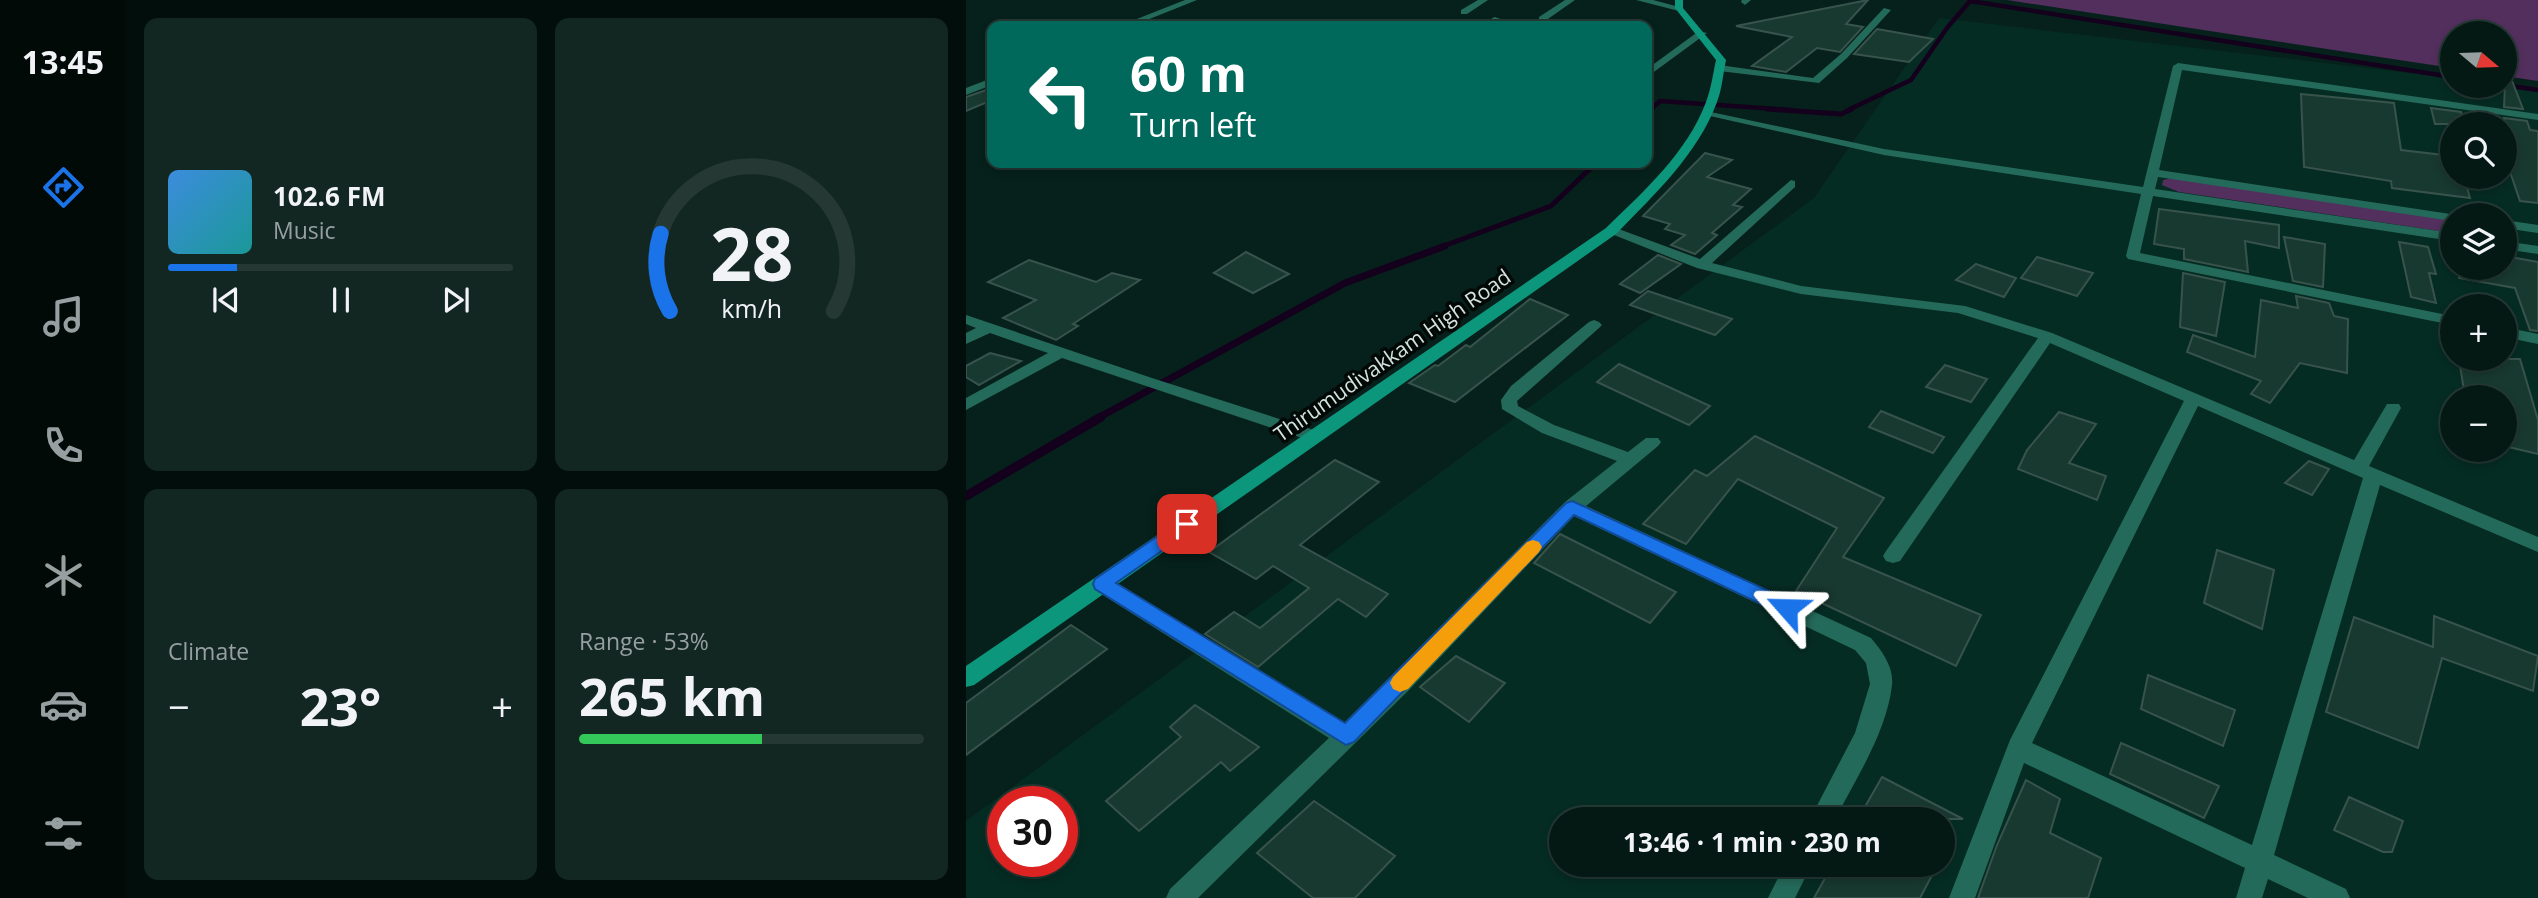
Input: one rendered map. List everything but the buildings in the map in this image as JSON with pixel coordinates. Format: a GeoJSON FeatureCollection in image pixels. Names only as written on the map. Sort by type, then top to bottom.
{"type":"FeatureCollection","features":[{"type":"Feature","properties":{"kind":"street"},"geometry":{"type":"LineString","coordinates":[[1137,21],[1193,0]]}},
{"type":"Feature","properties":{"kind":"street"},"geometry":{"type":"LineString","coordinates":[[1464,12],[1484,0]]}},
{"type":"Feature","properties":{"kind":"street"},"geometry":{"type":"LineString","coordinates":[[1542,19],[1571,0]]}},
{"type":"Feature","properties":{"kind":"street"},"geometry":{"type":"LineString","coordinates":[[1640,0],[1679,4],[1721,60],[1719,68],[1815,80],[1844,56],[1887,10]]}},
{"type":"Feature","properties":{"kind":"street"},"geometry":{"type":"LineString","coordinates":[[1652,70],[1702,33]]}},
{"type":"Feature","properties":{"kind":"street"},"geometry":{"type":"LineString","coordinates":[[2440,319],[2133,256],[2178,66],[2538,117]]}},
{"type":"Feature","properties":{"kind":"street","name":"Thirumudivakkam High Road"},"geometry":{"type":"LineString","coordinates":[[966,678],[1611,231],[1669,172],[1707,111],[1715,91],[1719,68]]}},
{"type":"Feature","properties":{"kind":"street"},"geometry":{"type":"LineString","coordinates":[[966,92],[987,83]]}},
{"type":"Feature","properties":{"kind":"street"},"geometry":{"type":"LineString","coordinates":[[1707,111],[1884,152],[2440,235]]}},
{"type":"Feature","properties":{"kind":"street"},"geometry":{"type":"LineString","coordinates":[[2153,173],[2440,215]]}},
{"type":"Feature","properties":{"kind":"street"},"geometry":{"type":"LineString","coordinates":[[1702,265],[1791,184]]}},
{"type":"Feature","properties":{"kind":"street"},"geometry":{"type":"LineString","coordinates":[[2517,226],[2538,229]]}},
{"type":"Feature","properties":{"kind":"street"},"geometry":{"type":"LineString","coordinates":[[1611,231],[1702,265],[1801,290],[1960,309],[2047,336],[2538,545]]}},
{"type":"Feature","properties":{"kind":"street"},"geometry":{"type":"LineString","coordinates":[[2517,247],[2538,250]]}},
{"type":"Feature","properties":{"kind":"street"},"geometry":{"type":"LineString","coordinates":[[966,319],[1146,382],[1314,436]]}},
{"type":"Feature","properties":{"kind":"street"},"geometry":{"type":"LineString","coordinates":[[1594,326],[1517,390],[1509,401],[1510,409],[1548,429],[1629,459]]}},
{"type":"Feature","properties":{"kind":"street"},"geometry":{"type":"LineString","coordinates":[[966,339],[989,327]]}},
{"type":"Feature","properties":{"kind":"street"},"geometry":{"type":"LineString","coordinates":[[2517,335],[2538,339]]}},
{"type":"Feature","properties":{"kind":"street"},"geometry":{"type":"LineString","coordinates":[[1893,556],[2047,336]]}},
{"type":"Feature","properties":{"kind":"street"},"geometry":{"type":"LineString","coordinates":[[966,405],[1063,351]]}},
{"type":"Feature","properties":{"kind":"street"},"geometry":{"type":"LineString","coordinates":[[1962,898],[2018,748],[2193,399]]}},
{"type":"Feature","properties":{"kind":"street"},"geometry":{"type":"LineString","coordinates":[[2249,898],[2365,472],[2393,408]]}},
{"type":"Feature","properties":{"kind":"street"},"geometry":{"type":"LineString","coordinates":[[1179,898],[1346,736],[1572,507],[1652,442]]}},
{"type":"Feature","properties":{"kind":"street"},"geometry":{"type":"LineString","coordinates":[[1572,507],[1863,644],[1876,659],[1881,684],[1866,736],[1828,807]]}},
{"type":"Feature","properties":{"kind":"street"},"geometry":{"type":"LineString","coordinates":[[1102,584],[1346,736]]}},
{"type":"Feature","properties":{"kind":"street"},"geometry":{"type":"LineString","coordinates":[[2018,748],[2337,898]]}},
{"type":"Feature","properties":{"kind":"street"},"geometry":{"type":"LineString","coordinates":[[1781,898],[1792,877]]}},
{"type":"Feature","properties":{"kind":"shaded area"},"geometry":{"type":"Polygon","coordinates":[[[2007,0],[2538,0],[2538,81],[2517,78],[2517,21],[2440,21],[2440,66],[2007,0]]]}},
{"type":"Feature","properties":{"kind":"shaded area"},"geometry":{"type":"Polygon","coordinates":[[[1939,18],[2440,77],[2440,98],[2517,98],[2517,87],[2538,89],[2538,898],[966,898],[966,821],[987,806],[987,877],[1078,877],[1078,786],[1014,786],[1814,198],[1939,18]]]}},
{"type":"Feature","properties":{"kind":"shaded area"},"geometry":{"type":"Polygon","coordinates":[[[2172,178],[2440,217],[2440,231],[2179,192],[2162,185],[2163,180],[2172,178]]]}},
{"type":"Feature","properties":{"kind":"waterway"},"geometry":{"type":"LineString","coordinates":[[1848,110],[1911,80],[1947,28],[1970,1],[2440,75]]}},
{"type":"Feature","properties":{"kind":"waterway"},"geometry":{"type":"LineString","coordinates":[[2517,87],[2538,90]]}},
{"type":"Feature","properties":{"kind":"waterway"},"geometry":{"type":"LineString","coordinates":[[1652,108],[1660,101],[1791,110]]}},
{"type":"Feature","properties":{"kind":"waterway"},"geometry":{"type":"LineString","coordinates":[[1767,109],[1841,114],[1852,109]]}},
{"type":"Feature","properties":{"kind":"waterway"},"geometry":{"type":"LineString","coordinates":[[1441,247],[1551,206],[1591,168]]}},
{"type":"Feature","properties":{"kind":"waterway"},"geometry":{"type":"LineString","coordinates":[[1098,418],[1345,283],[1445,246]]}},
{"type":"Feature","properties":{"kind":"waterway"},"geometry":{"type":"LineString","coordinates":[[966,496],[1101,417]]}},
{"type":"Feature","properties":{"kind":"slow traffic"},"geometry":{"type":"LineString","coordinates":[[1400,683],[1533,547]]}},
{"type":"Feature","properties":{"kind":"route"},"geometry":{"type":"LineString","coordinates":[[1187,524],[1102,584],[1346,736],[1572,507],[1787,608]]}}]}
